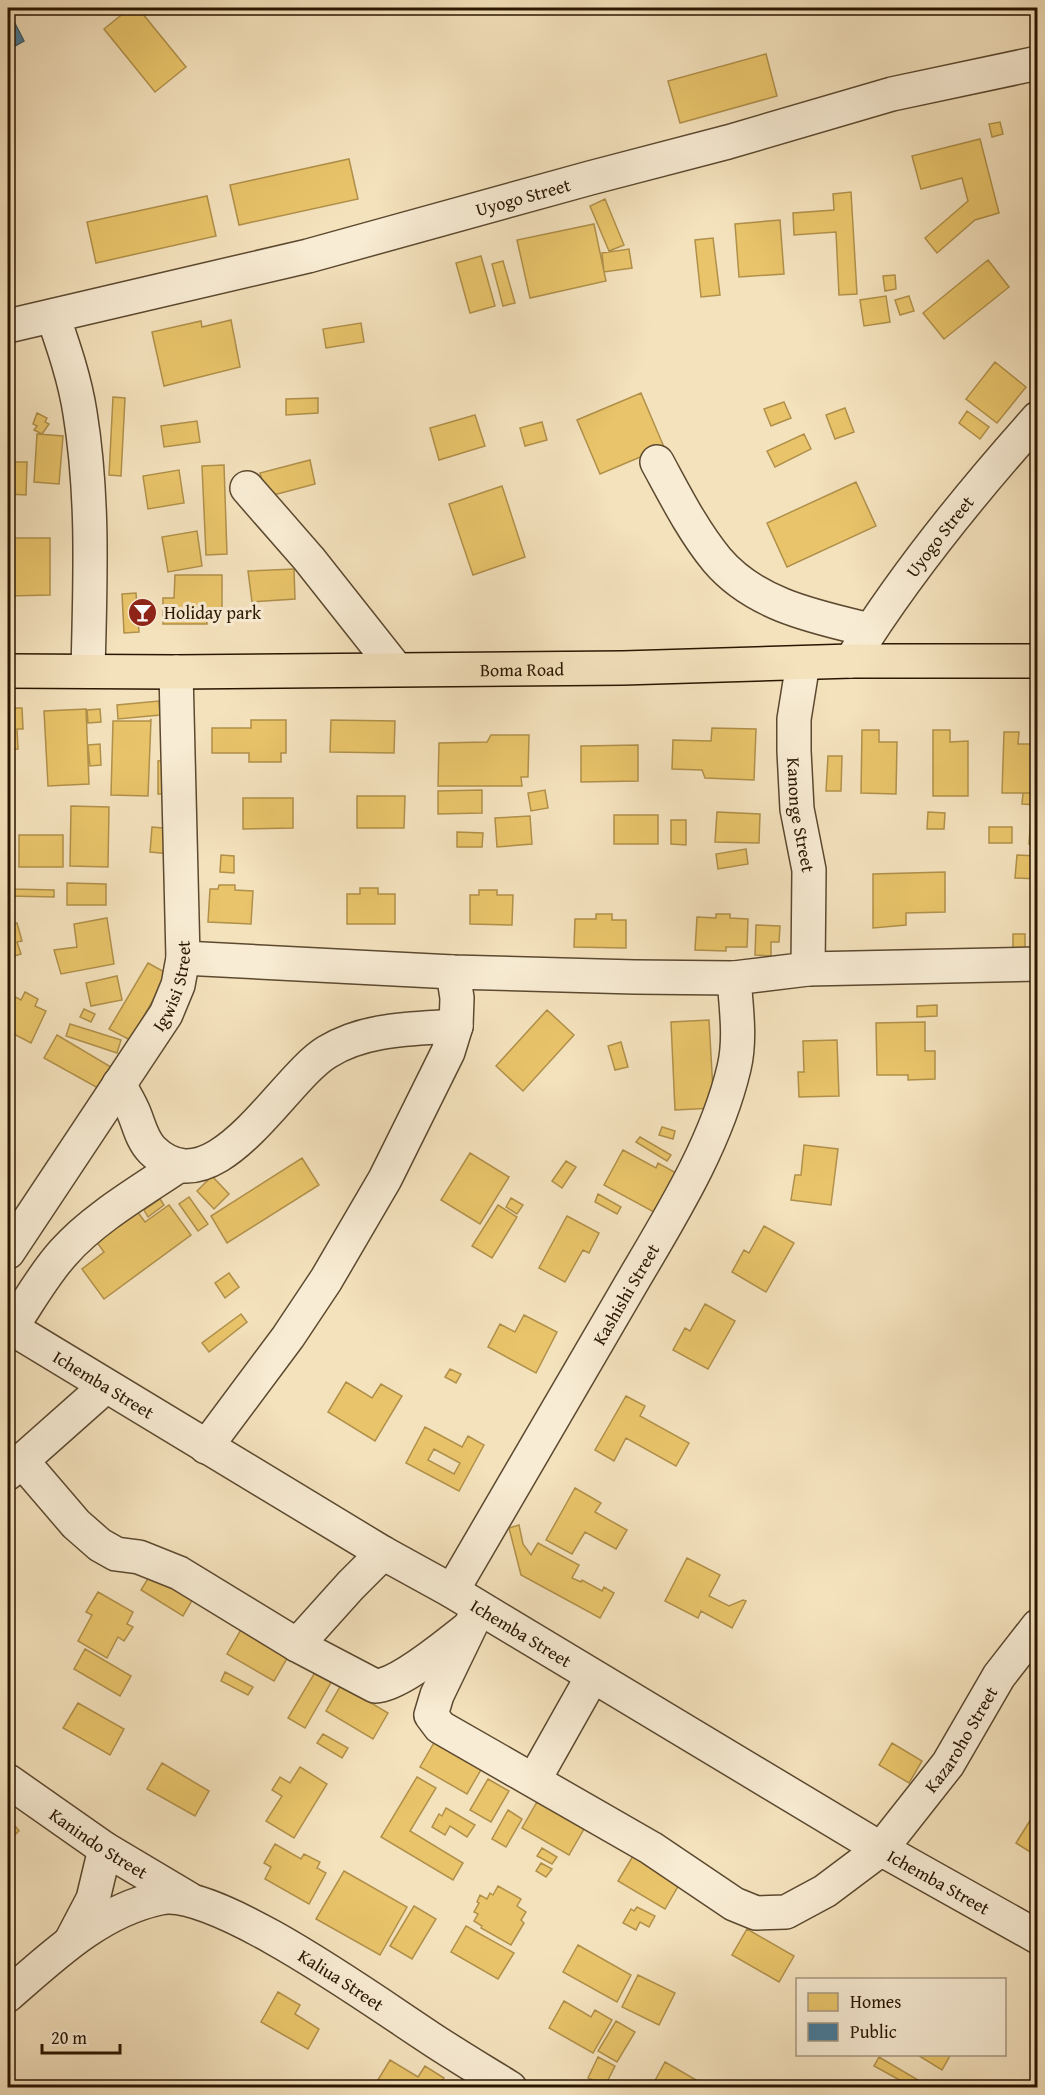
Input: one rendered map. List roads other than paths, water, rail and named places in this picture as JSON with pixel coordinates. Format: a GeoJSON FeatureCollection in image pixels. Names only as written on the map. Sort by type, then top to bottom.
{"type":"FeatureCollection","features":[{"type":"Feature","properties":{"kind":"main road","name":"Boma Road"},"geometry":{"type":"LineString","coordinates":[[8,671],[176,672],[623,668],[850,662],[1038,661]]}},
{"type":"Feature","properties":{"kind":"street","name":"Uyogo Street"},"geometry":{"type":"LineString","coordinates":[[8,326],[319,252],[728,142],[892,94],[1038,63]]}},
{"type":"Feature","properties":{"kind":"street"},"geometry":{"type":"LineString","coordinates":[[53,316],[69,363],[80,413],[88,478],[91,556],[88,671]]}},
{"type":"Feature","properties":{"kind":"street","name":"Uyogo Street"},"geometry":{"type":"LineString","coordinates":[[850,662],[870,630],[966,502],[1038,417]]}},
{"type":"Feature","properties":{"kind":"street"},"geometry":{"type":"LineString","coordinates":[[657,462],[687,516],[718,561],[740,581],[762,596],[804,614],[870,630]]}},
{"type":"Feature","properties":{"kind":"street"},"geometry":{"type":"LineString","coordinates":[[247,488],[309,560],[396,669]]}},
{"type":"Feature","properties":{"kind":"street","name":"Kanonge Street"},"geometry":{"type":"LineString","coordinates":[[803,663],[794,719],[794,751],[797,808],[809,870],[808,969]]}},
{"type":"Feature","properties":{"kind":"street","name":"Igwisi Street"},"geometry":{"type":"LineString","coordinates":[[8,1252],[166,1014],[178,985],[183,958],[176,672]]}},
{"type":"Feature","properties":{"kind":"street"},"geometry":{"type":"LineString","coordinates":[[183,958],[453,972],[734,978],[808,969],[1038,964]]}},
{"type":"Feature","properties":{"kind":"street"},"geometry":{"type":"LineString","coordinates":[[206,1447],[288,1337],[332,1271],[385,1179],[444,1060],[456,1026],[457,998],[453,972]]}},
{"type":"Feature","properties":{"kind":"street","name":"Kashishi Street"},"geometry":{"type":"LineString","coordinates":[[452,1591],[666,1222],[710,1140],[735,1066],[738,1024],[734,978]]}},
{"type":"Feature","properties":{"kind":"street"},"geometry":{"type":"LineString","coordinates":[[119,1084],[142,1135],[151,1149],[178,1166],[191,1166],[213,1160],[234,1146],[254,1127],[302,1072],[326,1052],[352,1039],[383,1032],[456,1026]]}},
{"type":"Feature","properties":{"kind":"street"},"geometry":{"type":"LineString","coordinates":[[125,1202],[134,1179],[142,1135]]}},
{"type":"Feature","properties":{"kind":"street"},"geometry":{"type":"LineString","coordinates":[[9,1327],[63,1252],[76,1239],[178,1166]]}},
{"type":"Feature","properties":{"kind":"street","name":"Ichemba Street"},"geometry":{"type":"LineString","coordinates":[[9,1327],[382,1553],[452,1591],[475,1618],[592,1677],[881,1849],[1038,1937]]}},
{"type":"Feature","properties":{"kind":"street"},"geometry":{"type":"LineString","coordinates":[[106,1386],[15,1467],[100,1545],[116,1554],[139,1557],[179,1573],[297,1645],[375,1686],[385,1686],[406,1673],[475,1618]]}},
{"type":"Feature","properties":{"kind":"street"},"geometry":{"type":"LineString","coordinates":[[297,1645],[382,1553]]}},
{"type":"Feature","properties":{"kind":"street","name":"Kazaroho Street"},"geometry":{"type":"LineString","coordinates":[[475,1618],[437,1695],[431,1715],[440,1727],[651,1848],[734,1904],[756,1913],[786,1912],[825,1892],[881,1849],[948,1764],[999,1676],[1038,1626]]}},
{"type":"Feature","properties":{"kind":"street"},"geometry":{"type":"LineString","coordinates":[[534,1780],[592,1677]]}},
{"type":"Feature","properties":{"kind":"street","name":"Kanindo Street"},"geometry":{"type":"LineString","coordinates":[[8,1781],[177,1899]]}},
{"type":"Feature","properties":{"kind":"street"},"geometry":{"type":"LineString","coordinates":[[71,1941],[93,1899],[105,1849]]}},
{"type":"Feature","properties":{"kind":"street","name":"Kanindo Street"},"geometry":{"type":"LineString","coordinates":[[8,1995],[71,1941],[108,1918],[177,1899]]}},
{"type":"Feature","properties":{"kind":"street","name":"Kaliua Street"},"geometry":{"type":"LineString","coordinates":[[177,1899],[220,1910],[293,1949],[510,2088]]}},
{"type":"Feature","properties":{"kind":"place","name":"Holiday park"},"geometry":{"type":"Point","coordinates":[143,612]}}]}
